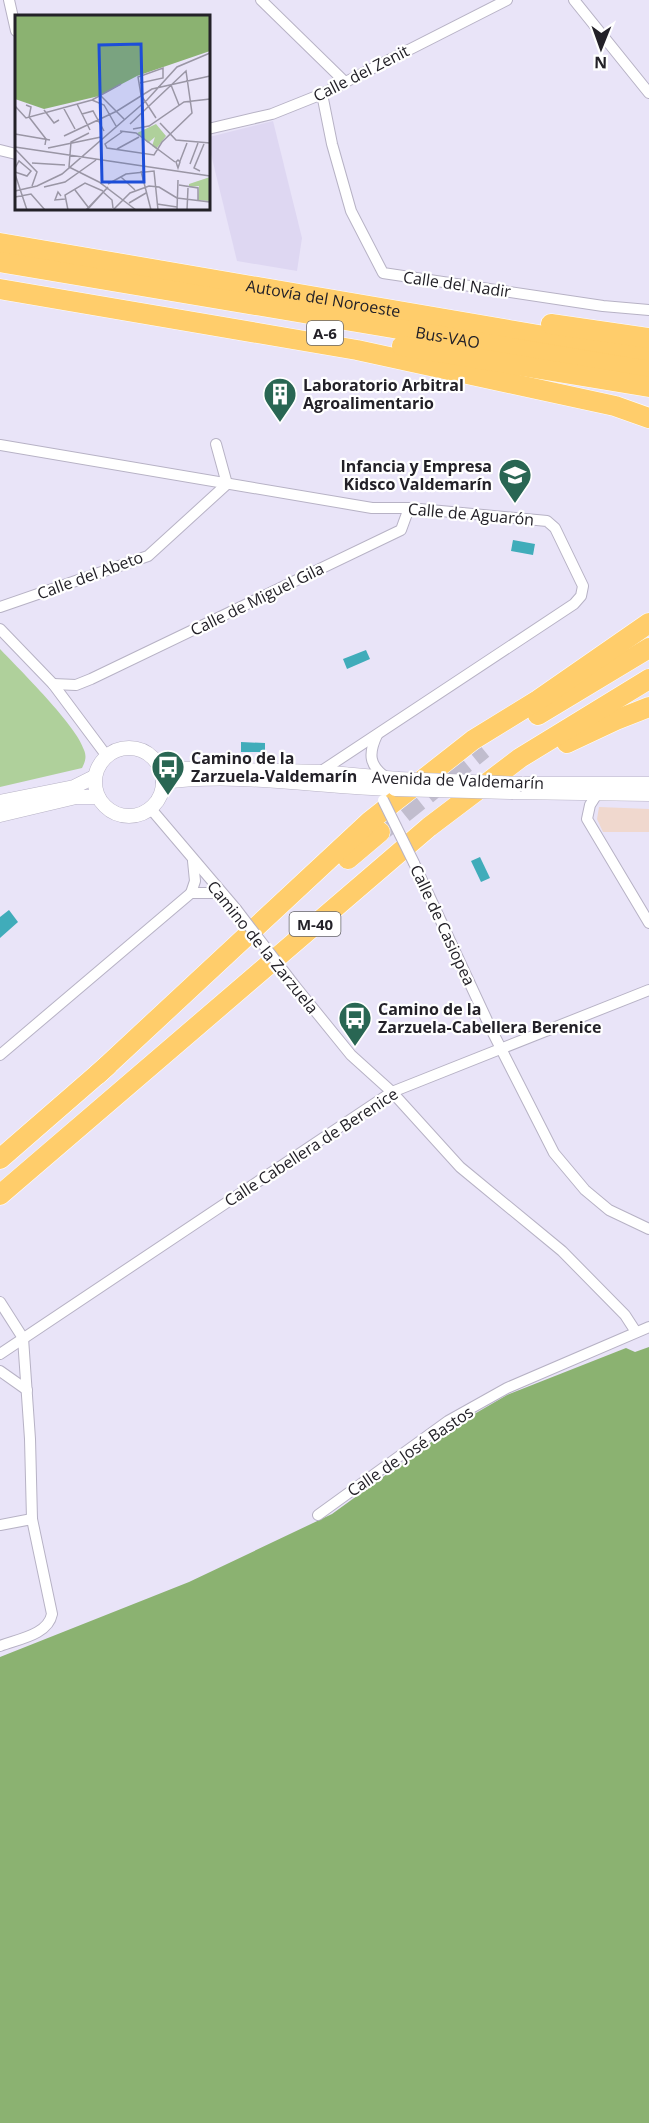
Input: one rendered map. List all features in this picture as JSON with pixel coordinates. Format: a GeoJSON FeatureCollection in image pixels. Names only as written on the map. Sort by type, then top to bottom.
{"type":"FeatureCollection","features":[{"type":"Feature","properties":{"kind":"highway","name":"Autovía del Noroeste"},"geometry":{"type":"LineString","coordinates":[[0,243],[649,354]]}},
{"type":"Feature","properties":{"kind":"highway","name":"Bus-VAO"},"geometry":{"type":"LineString","coordinates":[[0,262],[649,371]]}},
{"type":"Feature","properties":{"kind":"highway","name":"Autovía del Noroeste"},"geometry":{"type":"LineString","coordinates":[[0,279],[649,387]]}},
{"type":"Feature","properties":{"kind":"highway"},"geometry":{"type":"LineString","coordinates":[[243,284],[260,280],[649,338]]}},
{"type":"Feature","properties":{"kind":"highway"},"geometry":{"type":"LineString","coordinates":[[0,289],[357,350],[486,376],[615,406],[649,418]]}},
{"type":"Feature","properties":{"kind":"highway"},"geometry":{"type":"LineString","coordinates":[[486,376],[649,403]]}},
{"type":"Feature","properties":{"kind":"highway"},"geometry":{"type":"LineString","coordinates":[[97,1075],[370,821],[473,740],[538,700],[649,623]]}},
{"type":"Feature","properties":{"kind":"highway"},"geometry":{"type":"LineString","coordinates":[[483,748],[649,648]]}},
{"type":"Feature","properties":{"kind":"highway","name":"M-40"},"geometry":{"type":"LineString","coordinates":[[0,1195],[429,827],[520,758],[649,680]]}},
{"type":"Feature","properties":{"kind":"highway"},"geometry":{"type":"LineString","coordinates":[[429,827],[575,739],[649,707]]}},
{"type":"Feature","properties":{"kind":"highway","name":"M-40"},"geometry":{"type":"LineString","coordinates":[[0,1159],[380,832]]}},
{"type":"Feature","properties":{"kind":"street"},"geometry":{"type":"LineString","coordinates":[[9,0],[15,27]]}},
{"type":"Feature","properties":{"kind":"street"},"geometry":{"type":"LineString","coordinates":[[261,0],[344,81]]}},
{"type":"Feature","properties":{"kind":"street","name":"Calle del Zenit"},"geometry":{"type":"LineString","coordinates":[[210,129],[272,114],[322,94],[507,0]]}},
{"type":"Feature","properties":{"kind":"street"},"geometry":{"type":"LineString","coordinates":[[574,0],[649,93]]}},
{"type":"Feature","properties":{"kind":"street","name":"Calle del Nadir"},"geometry":{"type":"LineString","coordinates":[[322,94],[332,144],[351,211],[383,273],[603,306],[649,310]]}},
{"type":"Feature","properties":{"kind":"street"},"geometry":{"type":"LineString","coordinates":[[0,150],[15,154]]}},
{"type":"Feature","properties":{"kind":"street"},"geometry":{"type":"LineString","coordinates":[[216,444],[227,484]]}},
{"type":"Feature","properties":{"kind":"street","name":"Calle de Aguarón"},"geometry":{"type":"LineString","coordinates":[[0,446],[372,508],[409,508],[547,521],[555,528],[583,586],[581,596],[574,604],[320,772]]}},
{"type":"Feature","properties":{"kind":"street","name":"Calle del Abeto"},"geometry":{"type":"LineString","coordinates":[[0,607],[148,556],[227,484]]}},
{"type":"Feature","properties":{"kind":"street","name":"Calle de Miguel Gila"},"geometry":{"type":"LineString","coordinates":[[53,684],[76,685],[91,679],[401,530],[409,508]]}},
{"type":"Feature","properties":{"kind":"street"},"geometry":{"type":"LineString","coordinates":[[0,629],[53,684],[106,755]]}},
{"type":"Feature","properties":{"kind":"street","name":"Calle de Miguel Gila"},"geometry":{"type":"LineString","coordinates":[[72,707],[77,693],[91,679]]}},
{"type":"Feature","properties":{"kind":"street"},"geometry":{"type":"LineString","coordinates":[[355,749],[365,749],[370,754],[377,735]]}},
{"type":"Feature","properties":{"kind":"street"},"geometry":{"type":"LineString","coordinates":[[122,747],[140,749],[155,759],[161,775],[161,794],[151,809],[140,814],[121,815],[105,806],[98,797],[94,777],[98,765],[106,755],[122,747]]}},
{"type":"Feature","properties":{"kind":"street","name":"Calle de Casiopea"},"geometry":{"type":"LineString","coordinates":[[370,754],[374,766],[386,785],[414,863],[501,1048],[554,1153],[585,1190],[609,1210],[649,1229]]}},
{"type":"Feature","properties":{"kind":"street","name":"Avenida de Valdemarín"},"geometry":{"type":"LineString","coordinates":[[161,775],[320,772],[386,785]]}},
{"type":"Feature","properties":{"kind":"street","name":"Avenida de Valdemarín"},"geometry":{"type":"LineString","coordinates":[[161,775],[182,779],[649,794]]}},
{"type":"Feature","properties":{"kind":"street"},"geometry":{"type":"LineString","coordinates":[[0,802],[74,787],[94,777]]}},
{"type":"Feature","properties":{"kind":"street","name":"Avenida de Valdemarín"},"geometry":{"type":"LineString","coordinates":[[517,788],[649,784]]}},
{"type":"Feature","properties":{"kind":"street"},"geometry":{"type":"LineString","coordinates":[[597,794],[590,805],[587,819],[649,923]]}},
{"type":"Feature","properties":{"kind":"street"},"geometry":{"type":"LineString","coordinates":[[0,815],[76,797],[98,797]]}},
{"type":"Feature","properties":{"kind":"street","name":"Camino de la Zarzuela"},"geometry":{"type":"LineString","coordinates":[[151,809],[236,909],[351,1055],[392,1092],[460,1167],[562,1251],[625,1315],[636,1332]]}},
{"type":"Feature","properties":{"kind":"street"},"geometry":{"type":"LineString","coordinates":[[0,1055],[191,893],[195,881],[193,861]]}},
{"type":"Feature","properties":{"kind":"street"},"geometry":{"type":"LineString","coordinates":[[191,893],[221,893]]}},
{"type":"Feature","properties":{"kind":"street","name":"Calle Cabellera de Berenice"},"geometry":{"type":"LineString","coordinates":[[0,1354],[392,1092],[649,990]]}},
{"type":"Feature","properties":{"kind":"street"},"geometry":{"type":"LineString","coordinates":[[0,1302],[23,1338],[32,1519],[52,1614],[51,1623],[45,1629],[0,1646]]}},
{"type":"Feature","properties":{"kind":"street","name":"Calle de José Bastos"},"geometry":{"type":"LineString","coordinates":[[318,1515],[448,1421],[507,1388],[649,1327]]}},
{"type":"Feature","properties":{"kind":"street"},"geometry":{"type":"LineString","coordinates":[[0,1371],[27,1390]]}},
{"type":"Feature","properties":{"kind":"street"},"geometry":{"type":"LineString","coordinates":[[0,1525],[32,1519]]}},
{"type":"Feature","properties":{"kind":"shaded area"},"geometry":{"type":"Polygon","coordinates":[[[273,121],[302,238],[297,271],[237,261],[210,150],[210,137],[273,121]]]}},
{"type":"Feature","properties":{"kind":"shaded area"},"geometry":{"type":"Polygon","coordinates":[[[599,807],[649,809],[649,832],[603,832],[597,819],[599,807]]]}},
{"type":"Feature","properties":{"kind":"green space"},"geometry":{"type":"Polygon","coordinates":[[[0,649],[71,727],[85,753],[82,768],[0,787],[0,649]]]}},
{"type":"Feature","properties":{"kind":"green space"},"geometry":{"type":"Polygon","coordinates":[[[649,1347],[649,2123],[0,2123],[0,1657],[189,1582],[332,1514],[452,1427],[507,1395],[626,1348],[635,1352],[649,1347]]]}},
{"type":"Feature","properties":{"kind":"water"},"geometry":{"type":"Polygon","coordinates":[[[513,540],[535,544],[533,555],[511,551],[513,540]]]}},
{"type":"Feature","properties":{"kind":"water"},"geometry":{"type":"Polygon","coordinates":[[[366,650],[370,659],[347,669],[343,659],[366,650]]]}},
{"type":"Feature","properties":{"kind":"water"},"geometry":{"type":"Polygon","coordinates":[[[241,742],[265,743],[265,752],[241,752],[241,742]]]}},
{"type":"Feature","properties":{"kind":"water"},"geometry":{"type":"Polygon","coordinates":[[[480,857],[490,878],[481,882],[471,861],[480,857]]]}},
{"type":"Feature","properties":{"kind":"water"},"geometry":{"type":"Polygon","coordinates":[[[9,910],[18,922],[0,938],[0,917],[9,910]]]}},
{"type":"Feature","properties":{"kind":"tunnel"},"geometry":{"type":"LineString","coordinates":[[380,832],[483,749]]}},
{"type":"Feature","properties":{"kind":"place","name":"Laboratorio Arbitral Agroalimentario"},"geometry":{"type":"Point","coordinates":[280,423]}},
{"type":"Feature","properties":{"kind":"place","name":"Infancia y Empresa Kidsco Valdemarín"},"geometry":{"type":"Point","coordinates":[515,504]}},
{"type":"Feature","properties":{"kind":"place","name":"Camino de la Zarzuela-Valdemarín"},"geometry":{"type":"Point","coordinates":[168,796]}},
{"type":"Feature","properties":{"kind":"place","name":"Camino de la Zarzuela-Cabellera Berenice"},"geometry":{"type":"Point","coordinates":[355,1047]}}]}
